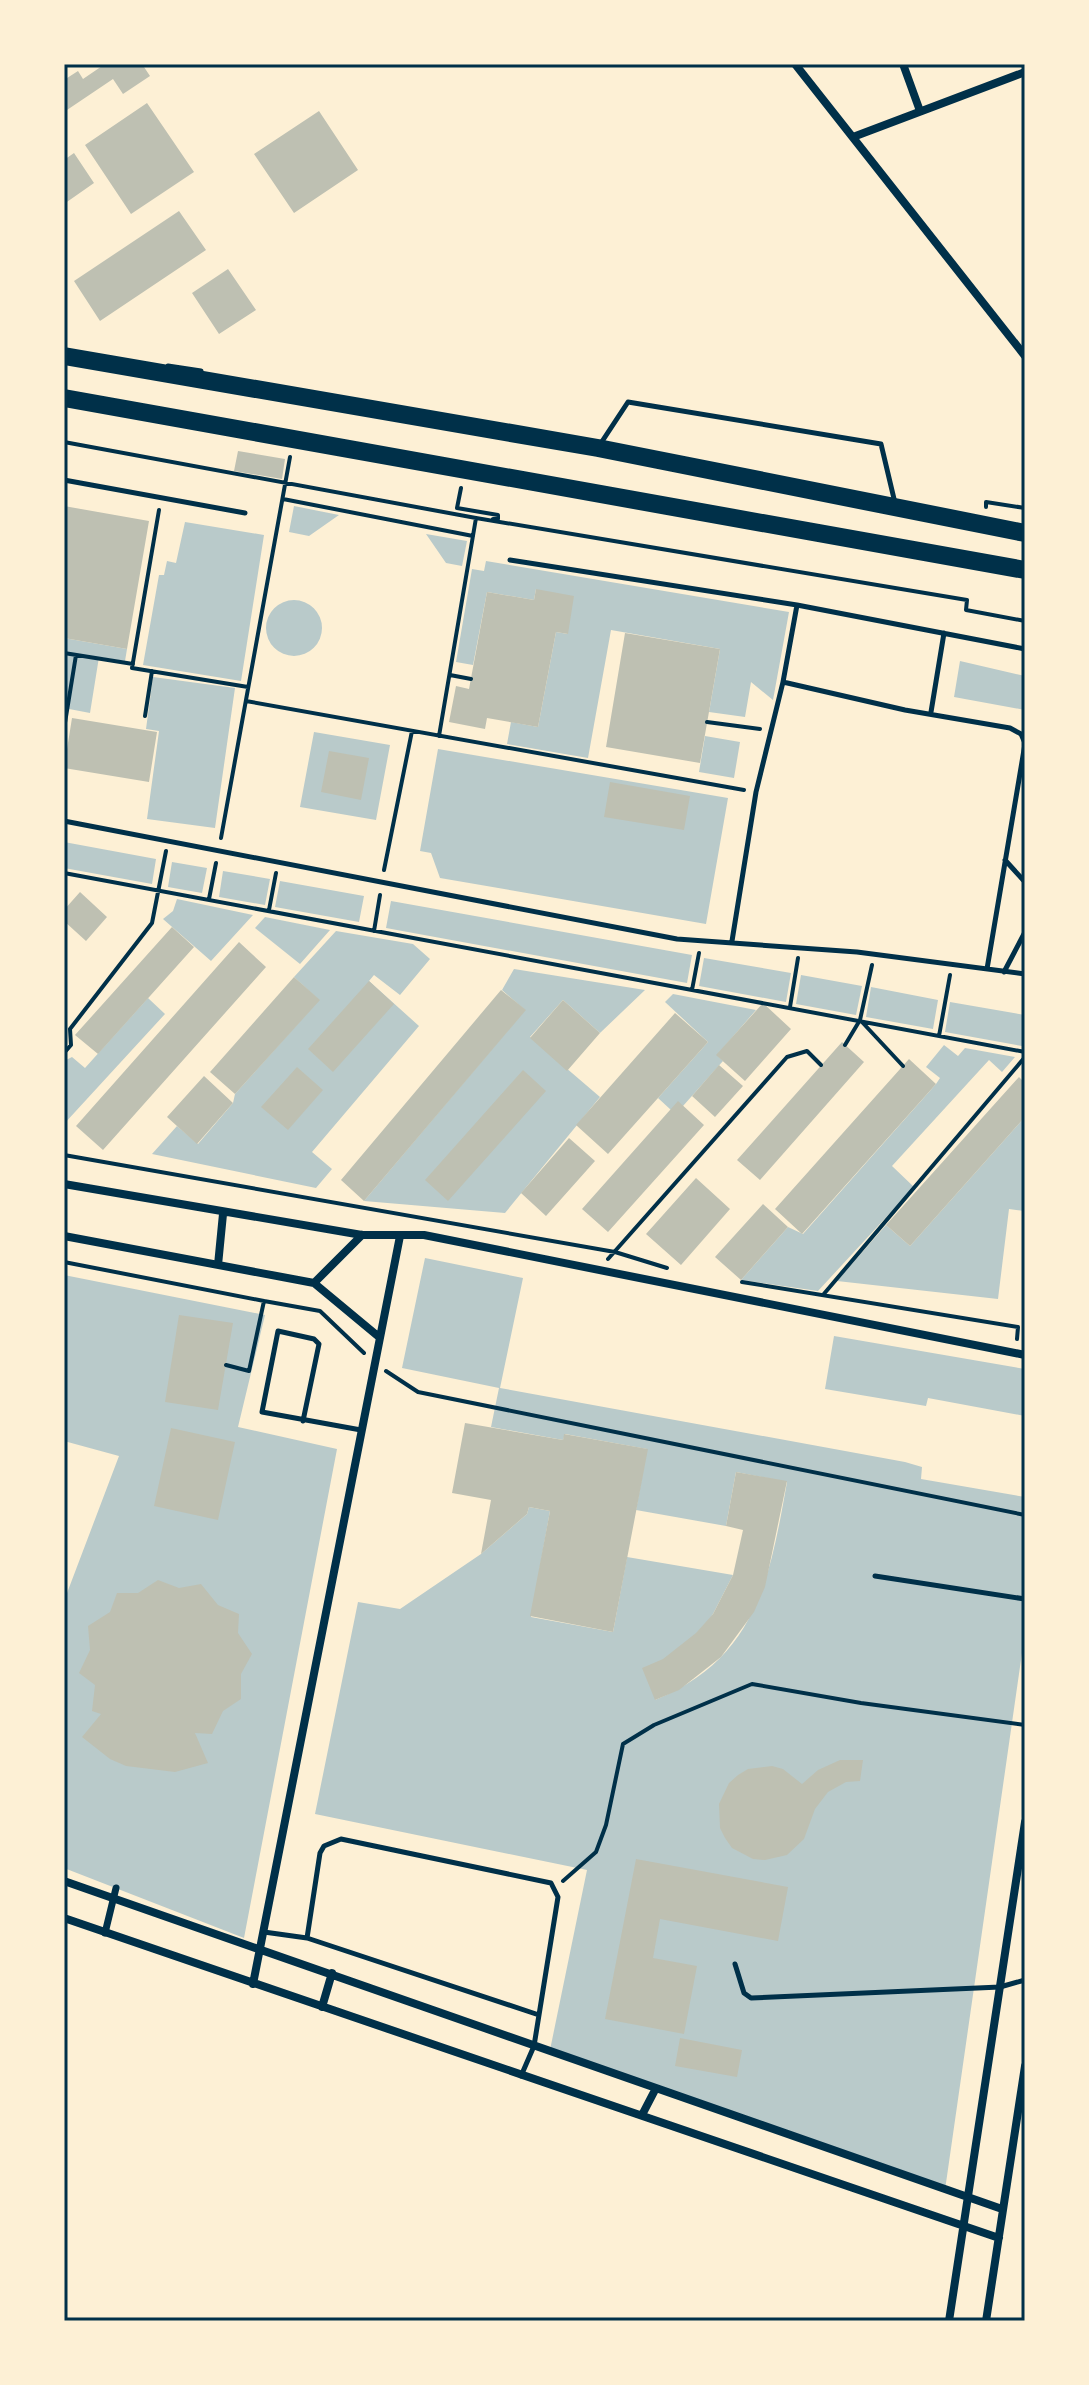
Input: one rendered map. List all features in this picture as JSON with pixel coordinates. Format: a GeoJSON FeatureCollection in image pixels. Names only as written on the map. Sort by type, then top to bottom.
{"type":"FeatureCollection","features":[{"type":"Feature","properties":{"kind":"main road"},"geometry":{"type":"LineString","coordinates":[[64,356],[598,448],[1025,533]]}},
{"type":"Feature","properties":{"kind":"main road"},"geometry":{"type":"LineString","coordinates":[[64,398],[1025,570]]}},
{"type":"Feature","properties":{"kind":"street"},"geometry":{"type":"LineString","coordinates":[[795,64],[1025,356]]}},
{"type":"Feature","properties":{"kind":"street"},"geometry":{"type":"LineString","coordinates":[[903,64],[920,111]]}},
{"type":"Feature","properties":{"kind":"street"},"geometry":{"type":"LineString","coordinates":[[853,137],[1025,72]]}},
{"type":"Feature","properties":{"kind":"street"},"geometry":{"type":"LineString","coordinates":[[64,1184],[223,1214],[362,1235],[424,1235],[596,1272],[1020,1354]]}},
{"type":"Feature","properties":{"kind":"street"},"geometry":{"type":"LineString","coordinates":[[218,1265],[223,1214]]}},
{"type":"Feature","properties":{"kind":"street"},"geometry":{"type":"LineString","coordinates":[[314,1283],[362,1235]]}},
{"type":"Feature","properties":{"kind":"street"},"geometry":{"type":"LineString","coordinates":[[64,1236],[314,1283],[379,1337]]}},
{"type":"Feature","properties":{"kind":"street"},"geometry":{"type":"LineString","coordinates":[[253,1984],[400,1236]]}},
{"type":"Feature","properties":{"kind":"street"},"geometry":{"type":"LineString","coordinates":[[949,2321],[1025,1822]]}},
{"type":"Feature","properties":{"kind":"street"},"geometry":{"type":"LineString","coordinates":[[64,1881],[1002,2209]]}},
{"type":"Feature","properties":{"kind":"street"},"geometry":{"type":"LineString","coordinates":[[105,1933],[116,1888]]}},
{"type":"Feature","properties":{"kind":"street"},"geometry":{"type":"LineString","coordinates":[[64,1918],[521,2077],[642,2115],[999,2238]]}},
{"type":"Feature","properties":{"kind":"street"},"geometry":{"type":"LineString","coordinates":[[322,2007],[332,1973]]}},
{"type":"Feature","properties":{"kind":"street"},"geometry":{"type":"LineString","coordinates":[[986,2321],[1025,2066]]}},
{"type":"Feature","properties":{"kind":"street"},"geometry":{"type":"LineString","coordinates":[[642,2115],[655,2090]]}},
{"type":"Feature","properties":{"kind":"lane"},"geometry":{"type":"LineString","coordinates":[[148,369],[174,365],[203,371]]}},
{"type":"Feature","properties":{"kind":"lane"},"geometry":{"type":"LineString","coordinates":[[218,374],[395,406],[416,419]]}},
{"type":"Feature","properties":{"kind":"lane"},"geometry":{"type":"LineString","coordinates":[[598,448],[628,402],[881,444],[896,508]]}},
{"type":"Feature","properties":{"kind":"lane"},"geometry":{"type":"LineString","coordinates":[[64,480],[245,513]]}},
{"type":"Feature","properties":{"kind":"lane"},"geometry":{"type":"LineString","coordinates":[[510,560],[797,605],[1025,649]]}},
{"type":"Feature","properties":{"kind":"lane"},"geometry":{"type":"LineString","coordinates":[[732,941],[756,792],[783,682],[797,605]]}},
{"type":"Feature","properties":{"kind":"lane"},"geometry":{"type":"LineString","coordinates":[[931,712],[944,633]]}},
{"type":"Feature","properties":{"kind":"lane"},"geometry":{"type":"LineString","coordinates":[[783,682],[905,710],[931,712],[1010,728],[1021,734],[1025,744],[987,969]]}},
{"type":"Feature","properties":{"kind":"lane"},"geometry":{"type":"LineString","coordinates":[[64,821],[677,939],[800,947],[1025,974]]}},
{"type":"Feature","properties":{"kind":"lane"},"geometry":{"type":"LineString","coordinates":[[1005,860],[1025,882]]}},
{"type":"Feature","properties":{"kind":"lane"},"geometry":{"type":"LineString","coordinates":[[1004,972],[1025,932]]}},
{"type":"Feature","properties":{"kind":"lane"},"geometry":{"type":"LineString","coordinates":[[303,1421],[319,1344],[314,1339],[278,1331],[262,1412],[303,1421],[361,1430]]}},
{"type":"Feature","properties":{"kind":"lane"},"geometry":{"type":"LineString","coordinates":[[875,1576],[1025,1599]]}},
{"type":"Feature","properties":{"kind":"lane"},"geometry":{"type":"LineString","coordinates":[[307,1938],[320,1853],[324,1846],[341,1839],[526,1875],[556,1888],[558,1897],[534,2046],[521,2077]]}},
{"type":"Feature","properties":{"kind":"lane"},"geometry":{"type":"LineString","coordinates":[[264,1932],[307,1938],[539,2015]]}},
{"type":"Feature","properties":{"kind":"lane"},"geometry":{"type":"LineString","coordinates":[[735,1964],[744,1993],[751,1998],[1000,1987],[1025,1980]]}},
{"type":"Feature","properties":{"kind":"path"},"geometry":{"type":"LineString","coordinates":[[209,899],[293,439]]}},
{"type":"Feature","properties":{"kind":"path"},"geometry":{"type":"LineString","coordinates":[[64,442],[476,518],[967,600],[966,610],[1025,621]]}},
{"type":"Feature","properties":{"kind":"path"},"geometry":{"type":"LineString","coordinates":[[161,497],[132,668],[248,687]]}},
{"type":"Feature","properties":{"kind":"path"},"geometry":{"type":"LineString","coordinates":[[282,498],[473,536]]}},
{"type":"Feature","properties":{"kind":"path"},"geometry":{"type":"LineString","coordinates":[[439,736],[476,518]]}},
{"type":"Feature","properties":{"kind":"path"},"geometry":{"type":"LineString","coordinates":[[64,653],[133,664]]}},
{"type":"Feature","properties":{"kind":"path"},"geometry":{"type":"LineString","coordinates":[[64,729],[76,655]]}},
{"type":"Feature","properties":{"kind":"path"},"geometry":{"type":"LineString","coordinates":[[145,716],[152,671]]}},
{"type":"Feature","properties":{"kind":"path"},"geometry":{"type":"LineString","coordinates":[[450,675],[471,679]]}},
{"type":"Feature","properties":{"kind":"path"},"geometry":{"type":"LineString","coordinates":[[246,701],[756,792]]}},
{"type":"Feature","properties":{"kind":"path"},"geometry":{"type":"LineString","coordinates":[[707,722],[771,730]]}},
{"type":"Feature","properties":{"kind":"path"},"geometry":{"type":"LineString","coordinates":[[374,931],[412,731]]}},
{"type":"Feature","properties":{"kind":"path"},"geometry":{"type":"LineString","coordinates":[[64,1053],[71,1045],[70,1029],[152,923],[167,842]]}},
{"type":"Feature","properties":{"kind":"path"},"geometry":{"type":"LineString","coordinates":[[269,910],[278,861]]}},
{"type":"Feature","properties":{"kind":"path"},"geometry":{"type":"LineString","coordinates":[[64,873],[860,1020],[1025,1054],[823,1295]]}},
{"type":"Feature","properties":{"kind":"path"},"geometry":{"type":"LineString","coordinates":[[692,990],[701,939]]}},
{"type":"Feature","properties":{"kind":"path"},"geometry":{"type":"LineString","coordinates":[[790,1007],[800,947]]}},
{"type":"Feature","properties":{"kind":"path"},"geometry":{"type":"LineString","coordinates":[[845,1045],[860,1020],[874,955]]}},
{"type":"Feature","properties":{"kind":"path"},"geometry":{"type":"LineString","coordinates":[[939,1036],[952,965]]}},
{"type":"Feature","properties":{"kind":"path"},"geometry":{"type":"LineString","coordinates":[[860,1020],[903,1066]]}},
{"type":"Feature","properties":{"kind":"path"},"geometry":{"type":"LineString","coordinates":[[596,1272],[787,1057],[807,1051],[821,1065]]}},
{"type":"Feature","properties":{"kind":"path"},"geometry":{"type":"LineString","coordinates":[[64,1155],[615,1252],[672,1269]]}},
{"type":"Feature","properties":{"kind":"path"},"geometry":{"type":"LineString","coordinates":[[64,1262],[320,1311],[374,1362],[418,1392],[1025,1515]]}},
{"type":"Feature","properties":{"kind":"path"},"geometry":{"type":"LineString","coordinates":[[732,1281],[1018,1327],[1020,1354]]}},
{"type":"Feature","properties":{"kind":"path"},"geometry":{"type":"LineString","coordinates":[[226,1365],[249,1371],[264,1301]]}},
{"type":"Feature","properties":{"kind":"path"},"geometry":{"type":"LineString","coordinates":[[556,1888],[596,1852],[606,1825],[623,1744],[654,1725],[752,1684],[861,1703],[1025,1725]]}},
{"type":"Feature","properties":{"kind":"shaded area"},"geometry":{"type":"Polygon","coordinates":[[[294,506],[339,515],[309,536],[289,532],[294,506]]]}},
{"type":"Feature","properties":{"kind":"shaded area"},"geometry":{"type":"Polygon","coordinates":[[[185,522],[264,535],[241,681],[143,665],[159,575],[164,575],[167,561],[176,563],[185,522]]]}},
{"type":"Feature","properties":{"kind":"shaded area"},"geometry":{"type":"Polygon","coordinates":[[[426,534],[467,541],[462,566],[446,563],[426,534]]]}},
{"type":"Feature","properties":{"kind":"shaded area"},"geometry":{"type":"Polygon","coordinates":[[[486,561],[789,612],[773,700],[751,682],[745,717],[709,712],[720,649],[611,630],[588,758],[507,744],[511,722],[538,727],[556,632],[568,634],[536,589],[534,600],[487,592],[473,665],[456,662],[472,569],[484,571],[486,561]]]}},
{"type":"Feature","properties":{"kind":"shaded area"},"geometry":{"type":"Polygon","coordinates":[[[294,600],[314,608],[322,628],[314,648],[294,656],[274,648],[266,628],[274,608],[294,600]]]}},
{"type":"Feature","properties":{"kind":"shaded area"},"geometry":{"type":"Polygon","coordinates":[[[64,638],[127,649],[125,661],[99,657],[90,713],[64,708],[64,638]]]}},
{"type":"Feature","properties":{"kind":"shaded area"},"geometry":{"type":"Polygon","coordinates":[[[960,661],[1025,676],[1025,710],[954,697],[960,661]]]}},
{"type":"Feature","properties":{"kind":"shaded area"},"geometry":{"type":"Polygon","coordinates":[[[153,677],[235,688],[215,828],[147,819],[159,731],[146,729],[153,677]]]}},
{"type":"Feature","properties":{"kind":"shaded area"},"geometry":{"type":"Polygon","coordinates":[[[314,732],[390,745],[376,820],[300,807],[314,732]]]}},
{"type":"Feature","properties":{"kind":"shaded area"},"geometry":{"type":"Polygon","coordinates":[[[705,736],[740,742],[734,778],[699,772],[705,736]]]}},
{"type":"Feature","properties":{"kind":"shaded area"},"geometry":{"type":"Polygon","coordinates":[[[438,749],[728,798],[706,924],[440,878],[431,853],[420,851],[438,749]]]}},
{"type":"Feature","properties":{"kind":"shaded area"},"geometry":{"type":"Polygon","coordinates":[[[64,842],[156,859],[152,884],[64,868],[64,842]]]}},
{"type":"Feature","properties":{"kind":"shaded area"},"geometry":{"type":"Polygon","coordinates":[[[172,862],[207,868],[202,893],[168,887],[172,862]]]}},
{"type":"Feature","properties":{"kind":"shaded area"},"geometry":{"type":"Polygon","coordinates":[[[223,871],[270,879],[265,905],[219,897],[223,871]]]}},
{"type":"Feature","properties":{"kind":"shaded area"},"geometry":{"type":"Polygon","coordinates":[[[280,881],[364,896],[359,922],[275,907],[280,881]]]}},
{"type":"Feature","properties":{"kind":"shaded area"},"geometry":{"type":"Polygon","coordinates":[[[177,899],[253,915],[211,961],[163,919],[173,911],[177,899]]]}},
{"type":"Feature","properties":{"kind":"shaded area"},"geometry":{"type":"Polygon","coordinates":[[[391,901],[692,955],[687,983],[386,928],[391,901]]]}},
{"type":"Feature","properties":{"kind":"shaded area"},"geometry":{"type":"Polygon","coordinates":[[[265,917],[330,930],[300,964],[255,928],[265,917]]]}},
{"type":"Feature","properties":{"kind":"shaded area"},"geometry":{"type":"Polygon","coordinates":[[[336,931],[413,944],[430,959],[400,995],[374,975],[369,981],[419,1026],[312,1152],[332,1169],[316,1188],[152,1154],[177,1126],[198,1144],[233,1103],[235,1094],[319,1000],[294,977],[336,931]]]}},
{"type":"Feature","properties":{"kind":"shaded area"},"geometry":{"type":"Polygon","coordinates":[[[704,958],[791,973],[786,1002],[699,986],[704,958]]]}},
{"type":"Feature","properties":{"kind":"shaded area"},"geometry":{"type":"Polygon","coordinates":[[[514,969],[645,990],[600,1033],[563,1000],[530,1037],[600,1097],[505,1213],[364,1201],[525,1010],[502,990],[514,969]]]}},
{"type":"Feature","properties":{"kind":"shaded area"},"geometry":{"type":"Polygon","coordinates":[[[801,975],[862,986],[856,1015],[796,1004],[801,975]]]}},
{"type":"Feature","properties":{"kind":"shaded area"},"geometry":{"type":"Polygon","coordinates":[[[871,987],[938,1000],[933,1029],[866,1017],[871,987]]]}},
{"type":"Feature","properties":{"kind":"shaded area"},"geometry":{"type":"Polygon","coordinates":[[[673,994],[756,1010],[717,1055],[723,1061],[683,1106],[671,1110],[658,1098],[708,1042],[665,1002],[673,994]]]}},
{"type":"Feature","properties":{"kind":"shaded area"},"geometry":{"type":"Polygon","coordinates":[[[148,998],[165,1014],[64,1124],[64,1061],[72,1057],[85,1068],[148,998]]]}},
{"type":"Feature","properties":{"kind":"shaded area"},"geometry":{"type":"Polygon","coordinates":[[[950,1002],[1025,1015],[1022,1046],[945,1032],[950,1002]]]}},
{"type":"Feature","properties":{"kind":"shaded area"},"geometry":{"type":"Polygon","coordinates":[[[944,1045],[958,1056],[965,1048],[1015,1057],[1002,1072],[989,1060],[892,1166],[914,1187],[818,1291],[741,1280],[788,1227],[803,1234],[936,1084],[940,1078],[926,1067],[944,1045]]]}},
{"type":"Feature","properties":{"kind":"shaded area"},"geometry":{"type":"Polygon","coordinates":[[[1025,1117],[1025,1211],[1009,1209],[998,1299],[837,1281],[886,1225],[910,1246],[1025,1117]]]}},
{"type":"Feature","properties":{"kind":"shaded area"},"geometry":{"type":"Polygon","coordinates":[[[425,1258],[523,1278],[500,1388],[905,1462],[922,1467],[921,1479],[1025,1497],[1025,1632],[945,2190],[550,2050],[587,1870],[315,1814],[358,1602],[400,1609],[481,1554],[527,1514],[529,1507],[550,1511],[531,1617],[613,1632],[627,1557],[733,1575],[713,1614],[655,1700],[689,1683],[716,1662],[737,1638],[764,1582],[781,1517],[787,1482],[736,1472],[726,1526],[636,1510],[647,1449],[565,1434],[563,1440],[491,1427],[499,1388],[402,1368],[425,1258]]]}},
{"type":"Feature","properties":{"kind":"shaded area"},"geometry":{"type":"Polygon","coordinates":[[[64,1275],[265,1315],[238,1427],[337,1449],[244,1938],[64,1868],[64,1601],[119,1456],[64,1441],[64,1275]]]}},
{"type":"Feature","properties":{"kind":"shaded area"},"geometry":{"type":"Polygon","coordinates":[[[834,1336],[1025,1369],[1025,1416],[928,1398],[926,1406],[825,1389],[834,1336]]]}},
{"type":"Feature","properties":{"kind":"building"},"geometry":{"type":"Polygon","coordinates":[[[105,64],[142,64],[150,76],[123,94],[113,79],[64,112],[64,80],[78,71],[83,79],[105,64]]]}},
{"type":"Feature","properties":{"kind":"building"},"geometry":{"type":"Polygon","coordinates":[[[147,103],[194,172],[131,214],[85,145],[147,103]]]}},
{"type":"Feature","properties":{"kind":"building"},"geometry":{"type":"Polygon","coordinates":[[[319,111],[358,170],[294,213],[254,154],[319,111]]]}},
{"type":"Feature","properties":{"kind":"building"},"geometry":{"type":"Polygon","coordinates":[[[74,153],[94,183],[64,204],[64,160],[74,153]]]}},
{"type":"Feature","properties":{"kind":"building"},"geometry":{"type":"Polygon","coordinates":[[[179,211],[206,250],[100,321],[74,281],[179,211]]]}},
{"type":"Feature","properties":{"kind":"building"},"geometry":{"type":"Polygon","coordinates":[[[228,269],[256,310],[219,334],[192,293],[228,269]]]}},
{"type":"Feature","properties":{"kind":"building"},"geometry":{"type":"Polygon","coordinates":[[[238,451],[285,459],[282,479],[234,471],[238,451]]]}},
{"type":"Feature","properties":{"kind":"building"},"geometry":{"type":"Polygon","coordinates":[[[64,506],[149,521],[127,649],[64,638],[64,506]]]}},
{"type":"Feature","properties":{"kind":"building"},"geometry":{"type":"Polygon","coordinates":[[[536,589],[574,596],[568,634],[556,632],[538,727],[487,718],[485,729],[449,722],[456,686],[469,689],[487,592],[534,600],[536,589]]]}},
{"type":"Feature","properties":{"kind":"building"},"geometry":{"type":"Polygon","coordinates":[[[625,633],[720,649],[700,763],[606,747],[625,633]]]}},
{"type":"Feature","properties":{"kind":"building"},"geometry":{"type":"Polygon","coordinates":[[[72,718],[157,732],[149,782],[64,768],[72,718]]]}},
{"type":"Feature","properties":{"kind":"building"},"geometry":{"type":"Polygon","coordinates":[[[329,751],[369,758],[361,800],[321,792],[329,751]]]}},
{"type":"Feature","properties":{"kind":"building"},"geometry":{"type":"Polygon","coordinates":[[[610,782],[690,796],[684,830],[604,817],[610,782]]]}},
{"type":"Feature","properties":{"kind":"building"},"geometry":{"type":"Polygon","coordinates":[[[80,892],[107,917],[86,941],[64,921],[64,910],[80,892]]]}},
{"type":"Feature","properties":{"kind":"building"},"geometry":{"type":"Polygon","coordinates":[[[172,927],[194,947],[98,1054],[75,1035],[172,927]]]}},
{"type":"Feature","properties":{"kind":"building"},"geometry":{"type":"Polygon","coordinates":[[[239,942],[266,967],[103,1150],[76,1126],[239,942]]]}},
{"type":"Feature","properties":{"kind":"building"},"geometry":{"type":"Polygon","coordinates":[[[294,977],[320,1000],[235,1094],[210,1072],[294,977]]]}},
{"type":"Feature","properties":{"kind":"building"},"geometry":{"type":"Polygon","coordinates":[[[369,981],[394,1004],[333,1072],[308,1049],[369,981]]]}},
{"type":"Feature","properties":{"kind":"building"},"geometry":{"type":"Polygon","coordinates":[[[501,990],[526,1010],[364,1201],[341,1180],[501,990]]]}},
{"type":"Feature","properties":{"kind":"building"},"geometry":{"type":"Polygon","coordinates":[[[563,1000],[600,1033],[567,1071],[530,1038],[563,1000]]]}},
{"type":"Feature","properties":{"kind":"building"},"geometry":{"type":"Polygon","coordinates":[[[763,1003],[791,1029],[745,1081],[716,1055],[763,1003]]]}},
{"type":"Feature","properties":{"kind":"building"},"geometry":{"type":"Polygon","coordinates":[[[675,1013],[708,1042],[608,1154],[576,1125],[675,1013]]]}},
{"type":"Feature","properties":{"kind":"building"},"geometry":{"type":"Polygon","coordinates":[[[842,1042],[864,1062],[760,1180],[737,1160],[842,1042]]]}},
{"type":"Feature","properties":{"kind":"building"},"geometry":{"type":"Polygon","coordinates":[[[909,1059],[936,1084],[802,1234],[775,1209],[909,1059]]]}},
{"type":"Feature","properties":{"kind":"building"},"geometry":{"type":"Polygon","coordinates":[[[719,1065],[743,1086],[715,1117],[692,1096],[719,1065]]]}},
{"type":"Feature","properties":{"kind":"building"},"geometry":{"type":"Polygon","coordinates":[[[297,1067],[323,1090],[288,1130],[261,1107],[297,1067]]]}},
{"type":"Feature","properties":{"kind":"building"},"geometry":{"type":"Polygon","coordinates":[[[523,1070],[546,1091],[448,1201],[425,1180],[523,1070]]]}},
{"type":"Feature","properties":{"kind":"building"},"geometry":{"type":"Polygon","coordinates":[[[204,1076],[233,1103],[197,1144],[167,1117],[204,1076]]]}},
{"type":"Feature","properties":{"kind":"building"},"geometry":{"type":"Polygon","coordinates":[[[1019,1077],[1025,1083],[1025,1117],[910,1246],[886,1225],[1019,1077]]]}},
{"type":"Feature","properties":{"kind":"building"},"geometry":{"type":"Polygon","coordinates":[[[678,1101],[704,1125],[608,1232],[582,1209],[678,1101]]]}},
{"type":"Feature","properties":{"kind":"building"},"geometry":{"type":"Polygon","coordinates":[[[569,1138],[595,1161],[546,1216],[521,1193],[569,1138]]]}},
{"type":"Feature","properties":{"kind":"building"},"geometry":{"type":"Polygon","coordinates":[[[696,1178],[730,1209],[681,1265],[646,1234],[696,1178]]]}},
{"type":"Feature","properties":{"kind":"building"},"geometry":{"type":"Polygon","coordinates":[[[763,1204],[788,1227],[741,1280],[715,1257],[763,1204]]]}},
{"type":"Feature","properties":{"kind":"building"},"geometry":{"type":"Polygon","coordinates":[[[179,1315],[233,1323],[218,1410],[165,1402],[179,1315]]]}},
{"type":"Feature","properties":{"kind":"building"},"geometry":{"type":"Polygon","coordinates":[[[465,1423],[563,1440],[564,1434],[648,1449],[613,1632],[530,1616],[550,1511],[529,1507],[527,1514],[481,1554],[491,1500],[452,1493],[465,1423]]]}},
{"type":"Feature","properties":{"kind":"building"},"geometry":{"type":"Polygon","coordinates":[[[171,1428],[235,1442],[218,1520],[154,1506],[171,1428]]]}},
{"type":"Feature","properties":{"kind":"building"},"geometry":{"type":"Polygon","coordinates":[[[736,1472],[787,1481],[765,1587],[754,1612],[721,1657],[679,1690],[655,1700],[642,1668],[663,1659],[696,1633],[713,1614],[733,1575],[743,1530],[726,1526],[736,1472]]]}},
{"type":"Feature","properties":{"kind":"building"},"geometry":{"type":"Polygon","coordinates":[[[158,1580],[179,1588],[201,1584],[218,1605],[239,1614],[238,1633],[252,1654],[241,1674],[241,1699],[223,1711],[212,1734],[195,1733],[208,1763],[175,1772],[126,1766],[110,1759],[82,1737],[101,1714],[92,1711],[95,1685],[79,1673],[90,1650],[88,1626],[110,1612],[117,1593],[138,1593],[158,1580]]]}},
{"type":"Feature","properties":{"kind":"building"},"geometry":{"type":"Polygon","coordinates":[[[840,1760],[863,1760],[860,1781],[846,1782],[828,1792],[815,1809],[804,1839],[787,1855],[753,1859],[732,1848],[720,1828],[719,1804],[729,1783],[738,1775],[748,1769],[772,1766],[783,1769],[802,1784],[818,1770],[840,1760]]]}},
{"type":"Feature","properties":{"kind":"building"},"geometry":{"type":"Polygon","coordinates":[[[636,1859],[788,1887],[778,1941],[660,1919],[653,1958],[697,1966],[684,2034],[605,2019],[636,1859]]]}},
{"type":"Feature","properties":{"kind":"building"},"geometry":{"type":"Polygon","coordinates":[[[680,2038],[742,2050],[737,2077],[675,2066],[680,2038]]]}}]}
